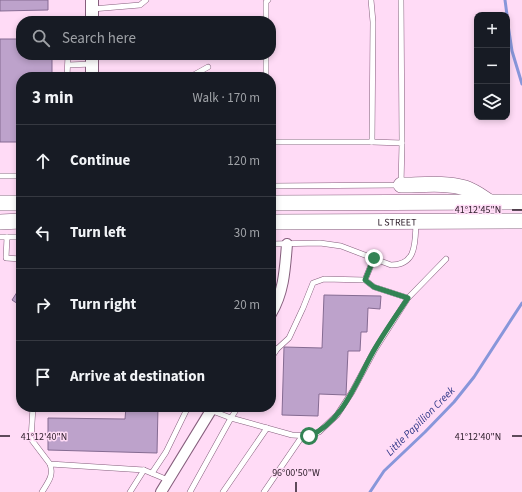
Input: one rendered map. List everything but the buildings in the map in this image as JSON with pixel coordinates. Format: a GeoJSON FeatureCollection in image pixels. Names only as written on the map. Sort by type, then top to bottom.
{"type":"FeatureCollection","features":[{"type":"Feature","properties":{"kind":"main road"},"geometry":{"type":"LineString","coordinates":[[401,185],[440,185],[463,188],[472,191],[491,202]]}},
{"type":"Feature","properties":{"kind":"main road","name":"L STREET"},"geometry":{"type":"LineString","coordinates":[[276,203],[522,202]]}},
{"type":"Feature","properties":{"kind":"main road"},"geometry":{"type":"LineString","coordinates":[[0,203],[16,203]]}},
{"type":"Feature","properties":{"kind":"main road","name":"L STREET"},"geometry":{"type":"LineString","coordinates":[[276,222],[522,221]]}},
{"type":"Feature","properties":{"kind":"main road"},"geometry":{"type":"LineString","coordinates":[[0,222],[16,222]]}},
{"type":"Feature","properties":{"kind":"street"},"geometry":{"type":"LineString","coordinates":[[92,60],[92,72]]}},
{"type":"Feature","properties":{"kind":"street"},"geometry":{"type":"LineString","coordinates":[[276,305],[280,297],[283,284],[287,244]]}},
{"type":"Feature","properties":{"kind":"street"},"geometry":{"type":"LineString","coordinates":[[161,492],[207,412]]}},
{"type":"Feature","properties":{"kind":"lane"},"geometry":{"type":"LineString","coordinates":[[92,10],[140,5],[146,0]]}},
{"type":"Feature","properties":{"kind":"lane"},"geometry":{"type":"LineString","coordinates":[[266,16],[266,2],[268,0]]}},
{"type":"Feature","properties":{"kind":"lane"},"geometry":{"type":"LineString","coordinates":[[371,0],[373,22],[372,142]]}},
{"type":"Feature","properties":{"kind":"lane"},"geometry":{"type":"LineString","coordinates":[[276,186],[401,185],[401,0]]}},
{"type":"Feature","properties":{"kind":"lane"},"geometry":{"type":"LineString","coordinates":[[67,72],[68,60]]}},
{"type":"Feature","properties":{"kind":"lane"},"geometry":{"type":"LineString","coordinates":[[68,65],[88,60]]}},
{"type":"Feature","properties":{"kind":"lane"},"geometry":{"type":"LineString","coordinates":[[266,60],[266,72]]}},
{"type":"Feature","properties":{"kind":"lane"},"geometry":{"type":"LineString","coordinates":[[199,72],[208,67]]}},
{"type":"Feature","properties":{"kind":"lane"},"geometry":{"type":"LineString","coordinates":[[276,142],[402,143]]}},
{"type":"Feature","properties":{"kind":"lane"},"geometry":{"type":"LineString","coordinates":[[0,176],[16,176]]}},
{"type":"Feature","properties":{"kind":"lane"},"geometry":{"type":"LineString","coordinates":[[276,244],[331,244],[352,249],[391,265],[399,265],[410,258],[414,248],[416,222]]}},
{"type":"Feature","properties":{"kind":"lane"},"geometry":{"type":"LineString","coordinates":[[0,237],[16,237]]}},
{"type":"Feature","properties":{"kind":"lane"},"geometry":{"type":"LineString","coordinates":[[7,237],[6,258],[16,259]]}},
{"type":"Feature","properties":{"kind":"lane"},"geometry":{"type":"LineString","coordinates":[[365,280],[374,258]]}},
{"type":"Feature","properties":{"kind":"lane"},"geometry":{"type":"LineString","coordinates":[[218,412],[231,418],[292,435],[309,436],[319,432],[338,415],[374,351],[408,298],[446,259]]}},
{"type":"Feature","properties":{"kind":"lane"},"geometry":{"type":"LineString","coordinates":[[276,348],[289,338],[313,283],[324,279],[365,280],[374,287],[408,298]]}},
{"type":"Feature","properties":{"kind":"lane"},"geometry":{"type":"LineString","coordinates":[[33,412],[31,439],[50,464],[52,470],[52,476],[42,492]]}},
{"type":"Feature","properties":{"kind":"lane"},"geometry":{"type":"LineString","coordinates":[[152,473],[166,452],[186,412]]}},
{"type":"Feature","properties":{"kind":"lane"},"geometry":{"type":"LineString","coordinates":[[190,492],[235,412]]}},
{"type":"Feature","properties":{"kind":"lane"},"geometry":{"type":"LineString","coordinates":[[223,492],[267,428]]}},
{"type":"Feature","properties":{"kind":"lane"},"geometry":{"type":"LineString","coordinates":[[264,492],[303,435]]}},
{"type":"Feature","properties":{"kind":"lane"},"geometry":{"type":"LineString","coordinates":[[50,464],[144,470],[168,480]]}},
{"type":"Feature","properties":{"kind":"lane"},"geometry":{"type":"LineString","coordinates":[[130,492],[144,470]]}},
{"type":"Feature","properties":{"kind":"waterway","name":"Little Papillion Creek"},"geometry":{"type":"LineString","coordinates":[[505,0],[507,12]]}},
{"type":"Feature","properties":{"kind":"waterway","name":"Little Papillion Creek"},"geometry":{"type":"LineString","coordinates":[[510,38],[512,51],[522,84]]}},
{"type":"Feature","properties":{"kind":"waterway","name":"Little Papillion Creek"},"geometry":{"type":"LineString","coordinates":[[370,492],[384,471],[454,402],[474,377],[522,303]]}},
{"type":"Feature","properties":{"kind":"route"},"geometry":{"type":"LineString","coordinates":[[309,436],[319,432],[338,415],[374,351],[408,298],[374,287],[365,280],[374,258]]}}]}
